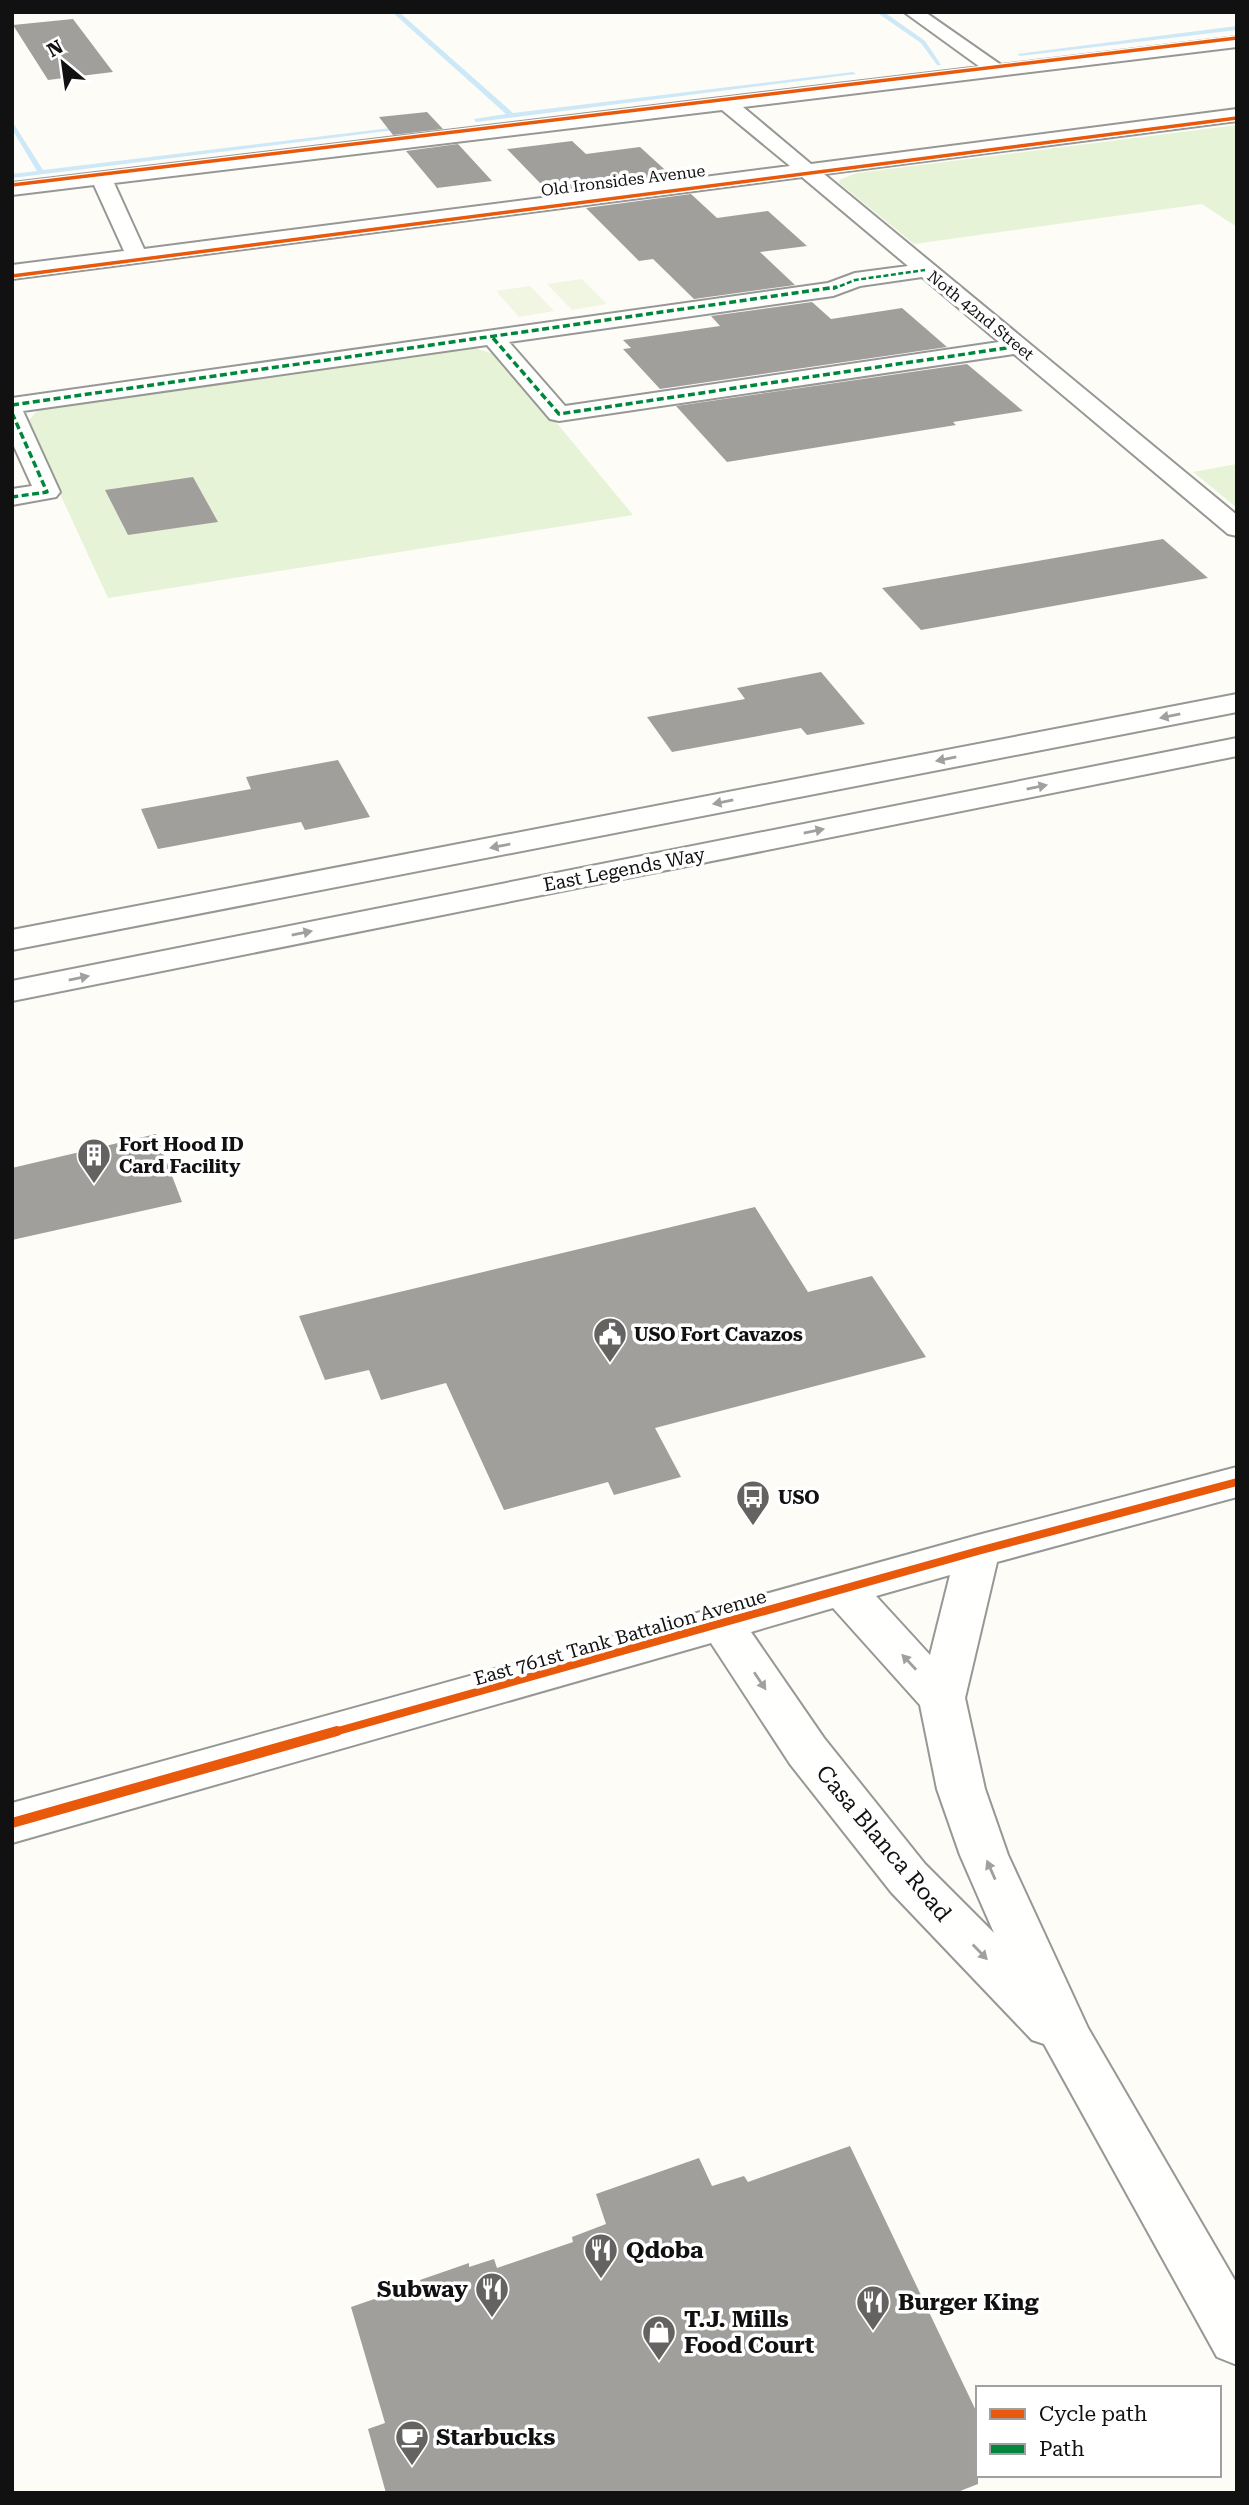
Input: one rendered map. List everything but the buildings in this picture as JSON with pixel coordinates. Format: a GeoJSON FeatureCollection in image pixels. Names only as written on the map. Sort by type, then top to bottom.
{"type":"FeatureCollection","features":[{"type":"Feature","properties":{"kind":"street"},"geometry":{"type":"LineString","coordinates":[[913,12],[998,71]]}},
{"type":"Feature","properties":{"kind":"street"},"geometry":{"type":"LineString","coordinates":[[12,189],[1237,42]]}},
{"type":"Feature","properties":{"kind":"street","name":"Noth 42nd Street"},"geometry":{"type":"LineString","coordinates":[[726,103],[1237,528]]}},
{"type":"Feature","properties":{"kind":"street","name":"Old Ironsides Avenue"},"geometry":{"type":"LineString","coordinates":[[12,272],[1237,115]]}},
{"type":"Feature","properties":{"kind":"street"},"geometry":{"type":"LineString","coordinates":[[102,178],[137,256]]}},
{"type":"Feature","properties":{"kind":"street"},"geometry":{"type":"LineString","coordinates":[[12,405],[833,289],[855,280],[925,270]]}},
{"type":"Feature","properties":{"kind":"street"},"geometry":{"type":"LineString","coordinates":[[493,338],[559,414],[1020,346]]}},
{"type":"Feature","properties":{"kind":"street"},"geometry":{"type":"LineString","coordinates":[[12,413],[47,492],[12,497]]}},
{"type":"Feature","properties":{"kind":"street"},"geometry":{"type":"LineString","coordinates":[[12,940],[1237,703]]}},
{"type":"Feature","properties":{"kind":"street","name":"East Legends Way"},"geometry":{"type":"LineString","coordinates":[[12,992],[1237,747]]}},
{"type":"Feature","properties":{"kind":"street","name":"East 761st Tank Battalion Avenue"},"geometry":{"type":"LineString","coordinates":[[12,1823],[978,1551],[1237,1482]]}},
{"type":"Feature","properties":{"kind":"street","name":"Casa Blanca Road"},"geometry":{"type":"LineString","coordinates":[[978,1551],[942,1698],[961,1789],[984,1855],[1069,2043],[1237,2338]]}},
{"type":"Feature","properties":{"kind":"street"},"geometry":{"type":"LineString","coordinates":[[843,1590],[942,1698]]}},
{"type":"Feature","properties":{"kind":"street","name":"Casa Blanca Road"},"geometry":{"type":"LineString","coordinates":[[722,1624],[807,1751],[908,1878],[1069,2043]]}},
{"type":"Feature","properties":{"kind":"green space"},"geometry":{"type":"Polygon","coordinates":[[[1237,125],[1237,227],[1202,204],[914,244],[839,183],[839,180],[857,173],[1237,125]]]}},
{"type":"Feature","properties":{"kind":"green space"},"geometry":{"type":"Polygon","coordinates":[[[582,279],[607,304],[572,310],[547,284],[582,279]]]}},
{"type":"Feature","properties":{"kind":"green space"},"geometry":{"type":"Polygon","coordinates":[[[530,286],[554,311],[519,317],[496,291],[530,286]]]}},
{"type":"Feature","properties":{"kind":"green space"},"geometry":{"type":"Polygon","coordinates":[[[470,346],[502,357],[633,515],[108,598],[27,422],[37,411],[52,403],[470,346]]]}},
{"type":"Feature","properties":{"kind":"green space"},"geometry":{"type":"Polygon","coordinates":[[[1237,464],[1237,508],[1193,472],[1237,464]]]}},
{"type":"Feature","properties":{"kind":"waterway"},"geometry":{"type":"LineString","coordinates":[[395,12],[512,116]]}},
{"type":"Feature","properties":{"kind":"waterway"},"geometry":{"type":"LineString","coordinates":[[879,12],[923,42],[939,64]]}},
{"type":"Feature","properties":{"kind":"waterway"},"geometry":{"type":"LineString","coordinates":[[1020,54],[1237,28]]}},
{"type":"Feature","properties":{"kind":"waterway"},"geometry":{"type":"LineString","coordinates":[[512,116],[853,74]]}},
{"type":"Feature","properties":{"kind":"waterway"},"geometry":{"type":"LineString","coordinates":[[476,120],[512,116]]}},
{"type":"Feature","properties":{"kind":"waterway"},"geometry":{"type":"LineString","coordinates":[[12,123],[41,172]]}},
{"type":"Feature","properties":{"kind":"waterway"},"geometry":{"type":"LineString","coordinates":[[12,176],[407,128]]}},
{"type":"Feature","properties":{"kind":"marked path"},"geometry":{"type":"LineString","coordinates":[[12,405],[833,289],[855,280],[925,270]]}},
{"type":"Feature","properties":{"kind":"marked path"},"geometry":{"type":"LineString","coordinates":[[493,338],[559,414],[1020,346]]}},
{"type":"Feature","properties":{"kind":"marked path"},"geometry":{"type":"LineString","coordinates":[[12,413],[47,492],[12,497]]}},
{"type":"Feature","properties":{"kind":"cycle path"},"geometry":{"type":"LineString","coordinates":[[12,185],[1237,38]]}},
{"type":"Feature","properties":{"kind":"cycle path"},"geometry":{"type":"LineString","coordinates":[[12,276],[1237,118]]}},
{"type":"Feature","properties":{"kind":"cycle path"},"geometry":{"type":"LineString","coordinates":[[12,1823],[978,1551],[1237,1482]]}},
{"type":"Feature","properties":{"kind":"place","name":"Fort Hood ID Card Facility"},"geometry":{"type":"Point","coordinates":[94,1185]}},
{"type":"Feature","properties":{"kind":"place","name":"USO Fort Cavazos"},"geometry":{"type":"Point","coordinates":[610,1364]}},
{"type":"Feature","properties":{"kind":"place","name":"USO"},"geometry":{"type":"Point","coordinates":[753,1527]}},
{"type":"Feature","properties":{"kind":"place","name":"Qdoba"},"geometry":{"type":"Point","coordinates":[601,2280]}},
{"type":"Feature","properties":{"kind":"place","name":"Subway"},"geometry":{"type":"Point","coordinates":[492,2319]}},
{"type":"Feature","properties":{"kind":"place","name":"Burger King"},"geometry":{"type":"Point","coordinates":[873,2332]}},
{"type":"Feature","properties":{"kind":"place","name":"T.J. Mills Food Court"},"geometry":{"type":"Point","coordinates":[659,2362]}},
{"type":"Feature","properties":{"kind":"place","name":"Starbucks"},"geometry":{"type":"Point","coordinates":[412,2467]}}]}
